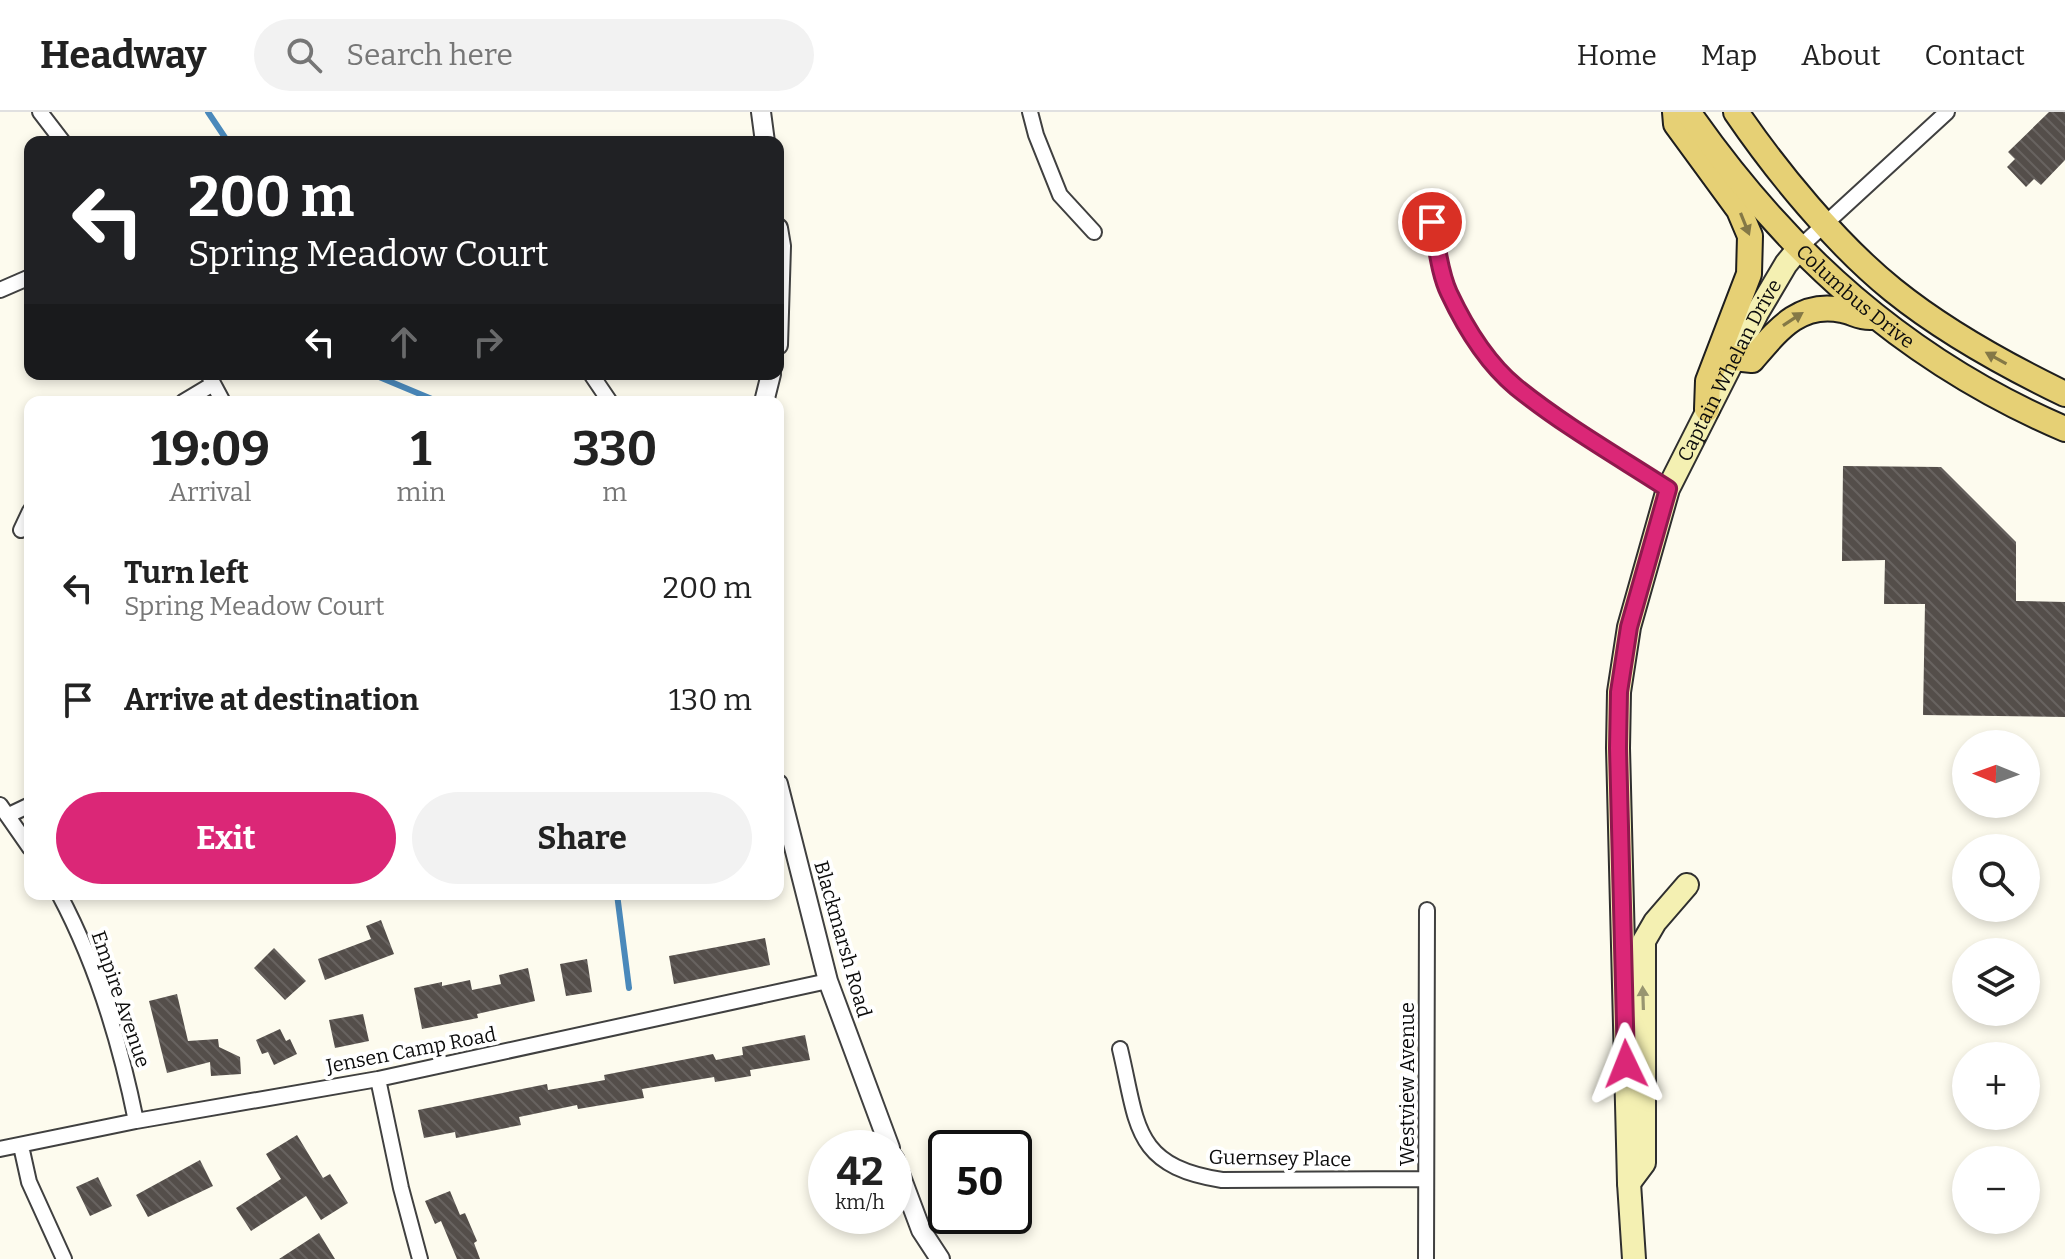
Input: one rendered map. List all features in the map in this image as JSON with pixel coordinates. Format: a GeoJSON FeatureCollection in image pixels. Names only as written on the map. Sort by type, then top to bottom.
{"type":"FeatureCollection","features":[{"type":"Feature","properties":{"kind":"main road"},"geometry":{"type":"LineString","coordinates":[[1675,112],[1676,124],[1739,210],[1750,236],[1749,274],[1708,381],[1707,409]]}},
{"type":"Feature","properties":{"kind":"main road","name":"Columbus Drive"},"geometry":{"type":"LineString","coordinates":[[1688,112],[1725,163],[1800,247],[1874,317],[1973,384],[2065,429]]}},
{"type":"Feature","properties":{"kind":"main road","name":"Columbus Drive"},"geometry":{"type":"LineString","coordinates":[[1736,112],[1770,159],[1825,222],[1892,289],[1981,350],[2065,394]]}},
{"type":"Feature","properties":{"kind":"main road","name":"Captain Whelan Drive"},"geometry":{"type":"LineString","coordinates":[[1633,1258],[1618,748],[1619,692],[1629,627],[1668,489],[1733,358],[1786,264],[1800,247]]}},
{"type":"Feature","properties":{"kind":"main road"},"geometry":{"type":"LineString","coordinates":[[1733,358],[1752,360],[1779,328],[1804,311],[1843,310],[1861,318],[1874,317]]}},
{"type":"Feature","properties":{"kind":"main road"},"geometry":{"type":"LineString","coordinates":[[1629,1183],[1644,1163],[1644,941],[1655,922],[1687,885]]}},
{"type":"Feature","properties":{"kind":"street"},"geometry":{"type":"LineString","coordinates":[[40,112],[58,136]]}},
{"type":"Feature","properties":{"kind":"street"},"geometry":{"type":"LineString","coordinates":[[761,112],[764,136]]}},
{"type":"Feature","properties":{"kind":"street"},"geometry":{"type":"LineString","coordinates":[[1030,112],[1060,195],[1094,232]]}},
{"type":"Feature","properties":{"kind":"street"},"geometry":{"type":"LineString","coordinates":[[1800,247],[1947,112]]}},
{"type":"Feature","properties":{"kind":"street"},"geometry":{"type":"LineString","coordinates":[[1432,222],[1448,291],[1469,331],[1497,368],[1515,386],[1668,489]]}},
{"type":"Feature","properties":{"kind":"street"},"geometry":{"type":"LineString","coordinates":[[0,290],[24,280]]}},
{"type":"Feature","properties":{"kind":"street"},"geometry":{"type":"LineString","coordinates":[[190,396],[209,380]]}},
{"type":"Feature","properties":{"kind":"street"},"geometry":{"type":"LineString","coordinates":[[21,530],[24,524]]}},
{"type":"Feature","properties":{"kind":"street"},"geometry":{"type":"LineString","coordinates":[[24,806],[4,810],[24,839]]}},
{"type":"Feature","properties":{"kind":"street","name":"Blackmarsh Road"},"geometry":{"type":"LineString","coordinates":[[784,808],[828,981],[883,1130]]}},
{"type":"Feature","properties":{"kind":"street","name":"Empire Avenue"},"geometry":{"type":"LineString","coordinates":[[62,900],[103,996],[136,1121]]}},
{"type":"Feature","properties":{"kind":"street","name":"Westview Avenue"},"geometry":{"type":"LineString","coordinates":[[1426,1259],[1427,910]]}},
{"type":"Feature","properties":{"kind":"street","name":"Jensen Camp Road"},"geometry":{"type":"LineString","coordinates":[[0,1149],[136,1121],[378,1079],[828,981]]}},
{"type":"Feature","properties":{"kind":"street","name":"Guernsey Place"},"geometry":{"type":"LineString","coordinates":[[1120,1049],[1142,1139],[1174,1167],[1197,1176],[1222,1180],[1426,1179]]}},
{"type":"Feature","properties":{"kind":"street"},"geometry":{"type":"LineString","coordinates":[[378,1079],[420,1259]]}},
{"type":"Feature","properties":{"kind":"street"},"geometry":{"type":"LineString","coordinates":[[21,1146],[29,1182],[64,1259]]}},
{"type":"Feature","properties":{"kind":"street"},"geometry":{"type":"LineString","coordinates":[[912,1206],[921,1230],[940,1259]]}},
{"type":"Feature","properties":{"kind":"building"},"geometry":{"type":"Polygon","coordinates":[[[2049,112],[2065,112],[2065,160],[2041,185],[2034,179],[2026,187],[2007,167],[2015,159],[2008,152],[2049,112]]]}},
{"type":"Feature","properties":{"kind":"building"},"geometry":{"type":"Polygon","coordinates":[[[1843,466],[1941,467],[2016,542],[2016,601],[2065,602],[2065,717],[1923,715],[1925,604],[1884,604],[1885,560],[1842,561],[1843,466]]]}},
{"type":"Feature","properties":{"kind":"building"},"geometry":{"type":"Polygon","coordinates":[[[381,920],[394,954],[325,980],[318,959],[371,939],[366,926],[381,920]]]}},
{"type":"Feature","properties":{"kind":"building"},"geometry":{"type":"Polygon","coordinates":[[[765,938],[770,965],[674,984],[669,956],[765,938]]]}},
{"type":"Feature","properties":{"kind":"building"},"geometry":{"type":"Polygon","coordinates":[[[274,948],[306,981],[285,1000],[254,968],[274,948]]]}},
{"type":"Feature","properties":{"kind":"building"},"geometry":{"type":"Polygon","coordinates":[[[587,959],[592,992],[566,996],[560,964],[587,959]]]}},
{"type":"Feature","properties":{"kind":"building"},"geometry":{"type":"Polygon","coordinates":[[[528,968],[535,1001],[477,1014],[478,1018],[422,1029],[414,988],[470,980],[472,990],[501,984],[499,975],[528,968]]]}},
{"type":"Feature","properties":{"kind":"building"},"geometry":{"type":"Polygon","coordinates":[[[177,994],[188,1041],[218,1039],[219,1047],[240,1057],[241,1074],[211,1076],[210,1062],[167,1073],[149,1001],[177,994]]]}},
{"type":"Feature","properties":{"kind":"building"},"geometry":{"type":"Polygon","coordinates":[[[363,1014],[369,1041],[335,1048],[329,1020],[363,1014]]]}},
{"type":"Feature","properties":{"kind":"building"},"geometry":{"type":"Polygon","coordinates":[[[280,1029],[286,1041],[290,1039],[297,1054],[274,1065],[268,1052],[262,1054],[256,1040],[280,1029]]]}},
{"type":"Feature","properties":{"kind":"building"},"geometry":{"type":"Polygon","coordinates":[[[805,1035],[810,1060],[750,1070],[751,1076],[715,1082],[714,1077],[642,1089],[644,1098],[578,1109],[577,1105],[519,1117],[521,1125],[456,1138],[455,1132],[424,1138],[418,1110],[547,1084],[548,1090],[605,1080],[604,1075],[713,1054],[716,1060],[743,1055],[742,1047],[805,1035]]]}},
{"type":"Feature","properties":{"kind":"building"},"geometry":{"type":"Polygon","coordinates":[[[297,1135],[323,1178],[330,1174],[348,1203],[321,1220],[306,1196],[251,1231],[236,1208],[281,1179],[266,1154],[297,1135]]]}},
{"type":"Feature","properties":{"kind":"building"},"geometry":{"type":"Polygon","coordinates":[[[200,1160],[213,1186],[148,1217],[136,1195],[200,1160]]]}},
{"type":"Feature","properties":{"kind":"building"},"geometry":{"type":"Polygon","coordinates":[[[98,1177],[112,1206],[90,1216],[76,1187],[98,1177]]]}},
{"type":"Feature","properties":{"kind":"building"},"geometry":{"type":"Polygon","coordinates":[[[450,1191],[460,1215],[465,1213],[477,1241],[474,1243],[480,1259],[457,1259],[441,1221],[435,1224],[425,1201],[450,1191]]]}},
{"type":"Feature","properties":{"kind":"building"},"geometry":{"type":"Polygon","coordinates":[[[319,1233],[335,1259],[279,1259],[319,1233]]]}},
{"type":"Feature","properties":{"kind":"waterway"},"geometry":{"type":"LineString","coordinates":[[208,112],[224,136]]}},
{"type":"Feature","properties":{"kind":"waterway"},"geometry":{"type":"LineString","coordinates":[[386,380],[425,396]]}},
{"type":"Feature","properties":{"kind":"waterway"},"geometry":{"type":"LineString","coordinates":[[618,900],[629,988]]}},
{"type":"Feature","properties":{"kind":"route"},"geometry":{"type":"LineString","coordinates":[[1432,222],[1448,291],[1469,331],[1497,368],[1515,386],[1668,489],[1629,627],[1619,692],[1626,1064]]}}]}
